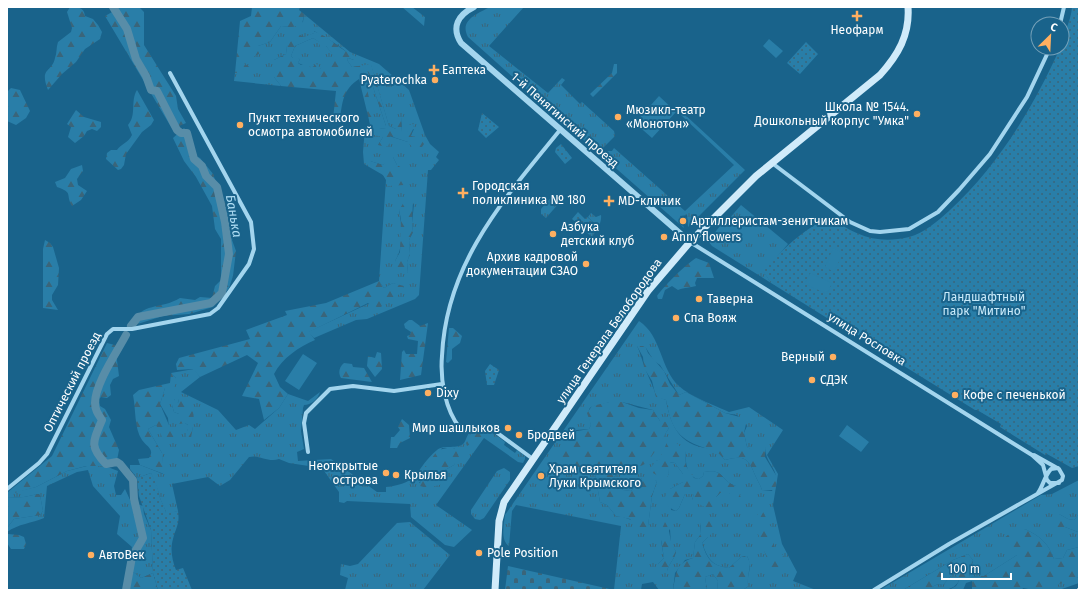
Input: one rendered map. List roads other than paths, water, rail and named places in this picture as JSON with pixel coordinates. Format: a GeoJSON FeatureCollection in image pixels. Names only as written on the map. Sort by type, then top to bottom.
{"type":"FeatureCollection","features":[{"type":"Feature","properties":{"kind":"main road","name":"улица Генерала Белобородова"},"geometry":{"type":"LineString","coordinates":[[494,590],[501,511],[504,502],[648,291],[690,242],[741,190],[772,163],[862,91],[887,67],[900,50],[904,41],[908,24],[908,7]]}},
{"type":"Feature","properties":{"kind":"street","name":"1-й Пенягинский проезд"},"geometry":{"type":"LineString","coordinates":[[474,7],[460,17],[456,25],[457,35],[461,43],[690,242]]}},
{"type":"Feature","properties":{"kind":"street"},"geometry":{"type":"LineString","coordinates":[[772,163],[850,222],[865,229],[880,232],[909,229],[930,218],[942,207],[990,154],[1027,98],[1046,56]]}},
{"type":"Feature","properties":{"kind":"street","name":"Оптический проезд"},"geometry":{"type":"LineString","coordinates":[[7,489],[39,463],[47,454],[107,334],[113,329],[132,329],[210,314],[218,308],[242,275],[253,253],[251,222],[170,73]]}},
{"type":"Feature","properties":{"kind":"street"},"geometry":{"type":"LineString","coordinates":[[533,459],[492,429],[485,428],[465,430],[460,428],[442,384],[442,351],[447,315],[454,290],[468,255],[491,220],[560,130]]}},
{"type":"Feature","properties":{"kind":"street","name":"улица Рословка"},"geometry":{"type":"LineString","coordinates":[[690,242],[1032,455],[1043,465],[1047,475]]}},
{"type":"Feature","properties":{"kind":"street"},"geometry":{"type":"LineString","coordinates":[[308,452],[304,419],[310,408],[330,389],[353,386],[394,391],[442,384]]}},
{"type":"Feature","properties":{"kind":"street","name":"улица Рословка"},"geometry":{"type":"LineString","coordinates":[[1032,455],[1039,457],[1059,469]]}},
{"type":"Feature","properties":{"kind":"street"},"geometry":{"type":"LineString","coordinates":[[874,590],[1037,493],[1059,483],[1063,476],[1059,469],[1051,469],[1037,493]]}},
{"type":"Feature","properties":{"kind":"street"},"geometry":{"type":"LineString","coordinates":[[1047,475],[1050,483],[1059,483]]}},
{"type":"Feature","properties":{"kind":"waterway","name":"Банька"},"geometry":{"type":"LineString","coordinates":[[113,7],[127,29],[136,59],[146,76],[151,90],[157,91],[177,130],[181,133],[187,133],[194,159],[202,166],[206,176],[217,187],[225,222],[229,254],[222,293],[211,303],[138,317],[131,326]]}},
{"type":"Feature","properties":{"kind":"waterway","name":"Банька"},"geometry":{"type":"LineString","coordinates":[[126,335],[102,378],[96,395],[96,408],[102,420],[96,434],[94,444],[97,453],[106,464],[117,462],[133,480],[134,499],[143,538],[132,557],[126,590]]}},
{"type":"Feature","properties":{"kind":"place","name":"Неофарм"},"geometry":{"type":"Point","coordinates":[857,16]}},
{"type":"Feature","properties":{"kind":"place","name":"Еаптека"},"geometry":{"type":"Point","coordinates":[434,70]}},
{"type":"Feature","properties":{"kind":"place","name":"Pyaterochka"},"geometry":{"type":"Point","coordinates":[435,80]}},
{"type":"Feature","properties":{"kind":"place","name":"Школа № 1544. Дошкольный корпус \"Умка\""},"geometry":{"type":"Point","coordinates":[917,114]}},
{"type":"Feature","properties":{"kind":"place","name":"Мюзикл-театр «Монотон»"},"geometry":{"type":"Point","coordinates":[618,117]}},
{"type":"Feature","properties":{"kind":"place","name":"Пункт технического осмотра автомобилей"},"geometry":{"type":"Point","coordinates":[240,125]}},
{"type":"Feature","properties":{"kind":"place","name":"Городская поликлиника № 180"},"geometry":{"type":"Point","coordinates":[463,193]}},
{"type":"Feature","properties":{"kind":"place","name":"MD-клиник"},"geometry":{"type":"Point","coordinates":[609,201]}},
{"type":"Feature","properties":{"kind":"place","name":"Артиллеристам-зенитчикам"},"geometry":{"type":"Point","coordinates":[683,221]}},
{"type":"Feature","properties":{"kind":"place","name":"Азбука детский клуб"},"geometry":{"type":"Point","coordinates":[553,234]}},
{"type":"Feature","properties":{"kind":"place","name":"Anny flowers"},"geometry":{"type":"Point","coordinates":[664,237]}},
{"type":"Feature","properties":{"kind":"place","name":"Архив кадровой документации СЗАО"},"geometry":{"type":"Point","coordinates":[586,264]}},
{"type":"Feature","properties":{"kind":"place","name":"Таверна"},"geometry":{"type":"Point","coordinates":[699,299]}},
{"type":"Feature","properties":{"kind":"place","name":"Спа Вояж"},"geometry":{"type":"Point","coordinates":[676,318]}},
{"type":"Feature","properties":{"kind":"place","name":"Верный"},"geometry":{"type":"Point","coordinates":[833,357]}},
{"type":"Feature","properties":{"kind":"place","name":"СДЭК"},"geometry":{"type":"Point","coordinates":[812,380]}},
{"type":"Feature","properties":{"kind":"place","name":"Dixy"},"geometry":{"type":"Point","coordinates":[428,393]}},
{"type":"Feature","properties":{"kind":"place","name":"Кофе с печенькой"},"geometry":{"type":"Point","coordinates":[955,395]}},
{"type":"Feature","properties":{"kind":"place","name":"Мир шашлыков"},"geometry":{"type":"Point","coordinates":[508,428]}},
{"type":"Feature","properties":{"kind":"place","name":"Бродвей"},"geometry":{"type":"Point","coordinates":[519,435]}},
{"type":"Feature","properties":{"kind":"place","name":"Неоткрытые острова"},"geometry":{"type":"Point","coordinates":[386,473]}},
{"type":"Feature","properties":{"kind":"place","name":"Крылья"},"geometry":{"type":"Point","coordinates":[396,475]}},
{"type":"Feature","properties":{"kind":"place","name":"Храм святителя Луки Крымского"},"geometry":{"type":"Point","coordinates":[541,476]}},
{"type":"Feature","properties":{"kind":"place","name":"Pole Position"},"geometry":{"type":"Point","coordinates":[479,553]}},
{"type":"Feature","properties":{"kind":"place","name":"АвтоВек"},"geometry":{"type":"Point","coordinates":[91,555]}},
{"type":"Feature","properties":{"kind":"park label","name":"Ландшафтный парк \"Митино\""},"geometry":{"type":"Point","coordinates":[984,304]}}]}
